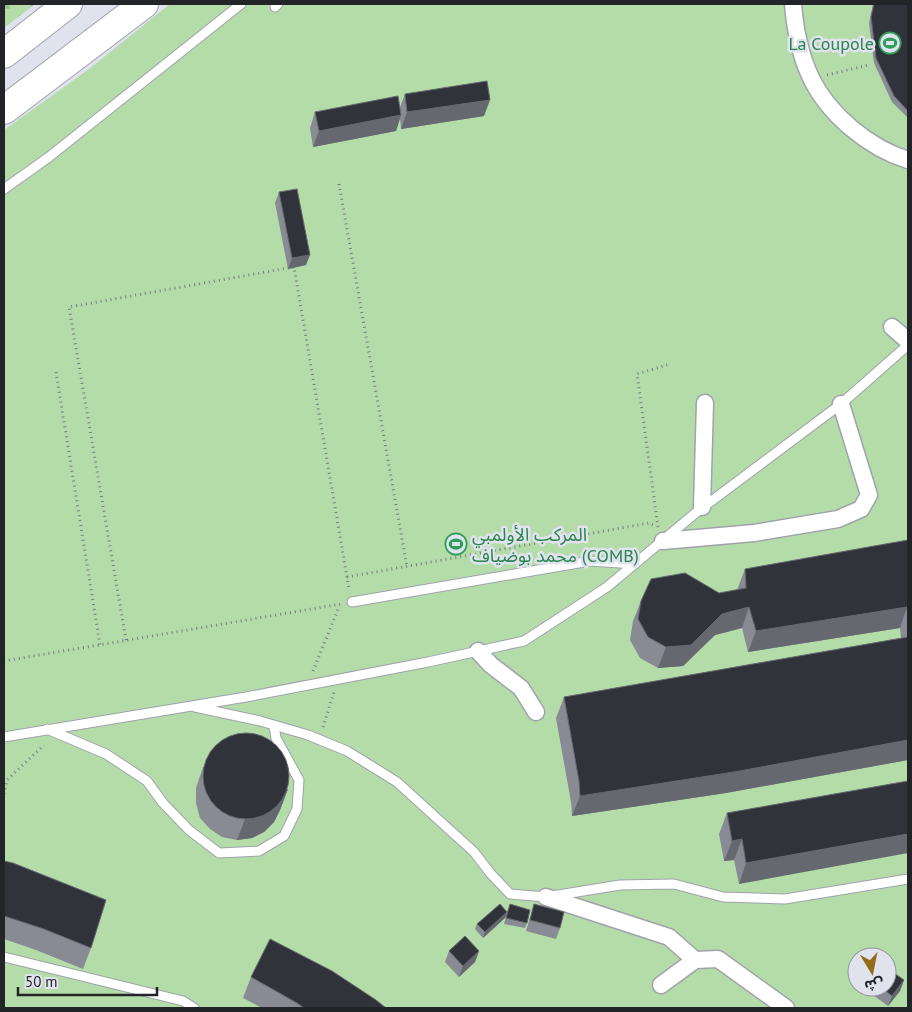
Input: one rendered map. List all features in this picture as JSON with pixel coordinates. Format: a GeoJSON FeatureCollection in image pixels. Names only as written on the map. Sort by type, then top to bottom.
{"type":"FeatureCollection","features":[{"type":"Feature","properties":{"kind":"highway"},"geometry":{"type":"LineString","coordinates":[[4,54],[68,4]]}},
{"type":"Feature","properties":{"kind":"highway"},"geometry":{"type":"LineString","coordinates":[[4,110],[144,4]]}},
{"type":"Feature","properties":{"kind":"street"},"geometry":{"type":"LineString","coordinates":[[793,4],[794,22],[801,51],[811,78],[828,104],[849,127],[874,145],[908,160]]}},
{"type":"Feature","properties":{"kind":"street"},"geometry":{"type":"LineString","coordinates":[[892,327],[908,340]]}},
{"type":"Feature","properties":{"kind":"street"},"geometry":{"type":"LineString","coordinates":[[702,508],[705,403]]}},
{"type":"Feature","properties":{"kind":"street"},"geometry":{"type":"LineString","coordinates":[[664,534],[772,530],[838,519],[861,509],[869,495],[841,404]]}},
{"type":"Feature","properties":{"kind":"street"},"geometry":{"type":"LineString","coordinates":[[478,651],[490,665],[521,688],[536,712]]}},
{"type":"Feature","properties":{"kind":"street"},"geometry":{"type":"LineString","coordinates":[[546,897],[669,937],[695,960]]}},
{"type":"Feature","properties":{"kind":"street"},"geometry":{"type":"LineString","coordinates":[[661,985],[695,960],[718,959],[786,1008]]}},
{"type":"Feature","properties":{"kind":"lane"},"geometry":{"type":"LineString","coordinates":[[4,189],[49,158],[241,4]]}},
{"type":"Feature","properties":{"kind":"lane"},"geometry":{"type":"LineString","coordinates":[[4,736],[307,685],[524,641],[607,587],[635,564],[664,534],[702,508],[841,404],[908,345]]}},
{"type":"Feature","properties":{"kind":"lane"},"geometry":{"type":"LineString","coordinates":[[352,602],[590,561],[635,564]]}},
{"type":"Feature","properties":{"kind":"lane"},"geometry":{"type":"LineString","coordinates":[[190,706],[260,721],[308,734],[347,751],[397,782],[474,852],[510,894],[546,897],[620,885],[674,884],[723,897],[785,899],[908,879]]}},
{"type":"Feature","properties":{"kind":"lane"},"geometry":{"type":"LineString","coordinates":[[47,729],[106,754],[147,781],[163,803],[189,830],[219,853],[259,851],[284,836],[296,809],[299,780],[276,738],[274,726]]}},
{"type":"Feature","properties":{"kind":"lane"},"geometry":{"type":"LineString","coordinates":[[4,957],[183,1001],[194,1008]]}},
{"type":"Feature","properties":{"kind":"path"},"geometry":{"type":"LineString","coordinates":[[811,78],[868,65]]}},
{"type":"Feature","properties":{"kind":"path"},"geometry":{"type":"LineString","coordinates":[[339,184],[407,566]]}},
{"type":"Feature","properties":{"kind":"path"},"geometry":{"type":"LineString","coordinates":[[4,661],[352,602],[294,267],[69,307],[126,640]]}},
{"type":"Feature","properties":{"kind":"path"},"geometry":{"type":"LineString","coordinates":[[664,534],[637,374],[670,364]]}},
{"type":"Feature","properties":{"kind":"path"},"geometry":{"type":"LineString","coordinates":[[56,372],[100,645]]}},
{"type":"Feature","properties":{"kind":"path"},"geometry":{"type":"LineString","coordinates":[[347,577],[649,524],[664,534]]}},
{"type":"Feature","properties":{"kind":"path"},"geometry":{"type":"LineString","coordinates":[[307,685],[340,604]]}},
{"type":"Feature","properties":{"kind":"path"},"geometry":{"type":"LineString","coordinates":[[320,739],[338,679]]}},
{"type":"Feature","properties":{"kind":"path"},"geometry":{"type":"LineString","coordinates":[[4,794],[7,780],[45,744],[47,729]]}},
{"type":"Feature","properties":{"kind":"green space"},"geometry":{"type":"Polygon","coordinates":[[[4,4],[35,4],[4,28],[4,4]]]}},
{"type":"Feature","properties":{"kind":"green space","name":"المركب الأولمبي محمد بوضياف (COMB)"},"geometry":{"type":"Polygon","coordinates":[[[170,4],[908,4],[908,1008],[4,1008],[4,130],[89,69],[170,4]]]}},
{"type":"Feature","properties":{"kind":"building","name":"La Coupole"},"geometry":{"type":"Polygon","coordinates":[[[874,4],[908,4],[908,111],[894,96],[876,58],[871,17],[874,4]]]}},
{"type":"Feature","properties":{"kind":"building"},"geometry":{"type":"Polygon","coordinates":[[[487,81],[490,100],[407,112],[405,94],[487,81]]]}},
{"type":"Feature","properties":{"kind":"building"},"geometry":{"type":"Polygon","coordinates":[[[398,96],[401,115],[319,131],[315,112],[398,96]]]}},
{"type":"Feature","properties":{"kind":"building"},"geometry":{"type":"Polygon","coordinates":[[[297,189],[310,255],[292,258],[279,192],[297,189]]]}},
{"type":"Feature","properties":{"kind":"building"},"geometry":{"type":"Polygon","coordinates":[[[908,540],[908,617],[907,607],[756,631],[749,607],[722,614],[691,645],[666,647],[648,637],[638,619],[641,601],[651,579],[685,573],[719,593],[746,588],[745,569],[908,540]]]}},
{"type":"Feature","properties":{"kind":"building"},"geometry":{"type":"Polygon","coordinates":[[[908,637],[908,740],[734,772],[580,796],[564,697],[908,637]]]}},
{"type":"Feature","properties":{"kind":"building"},"geometry":{"type":"Polygon","coordinates":[[[246,733],[263,736],[277,745],[286,759],[289,776],[286,793],[277,807],[263,816],[246,819],[229,816],[215,807],[206,793],[203,776],[206,759],[215,745],[229,736],[246,733]]]}},
{"type":"Feature","properties":{"kind":"building"},"geometry":{"type":"Polygon","coordinates":[[[908,781],[908,834],[746,863],[742,839],[732,841],[727,813],[908,781]]]}},
{"type":"Feature","properties":{"kind":"building"},"geometry":{"type":"Polygon","coordinates":[[[4,861],[106,900],[91,948],[44,929],[4,916],[4,861]]]}},
{"type":"Feature","properties":{"kind":"building"},"geometry":{"type":"Polygon","coordinates":[[[500,904],[507,912],[485,932],[477,924],[500,904]]]}},
{"type":"Feature","properties":{"kind":"building"},"geometry":{"type":"Polygon","coordinates":[[[510,904],[530,910],[527,923],[506,918],[510,904]]]}},
{"type":"Feature","properties":{"kind":"building"},"geometry":{"type":"Polygon","coordinates":[[[534,904],[564,912],[560,928],[530,920],[534,904]]]}},
{"type":"Feature","properties":{"kind":"building"},"geometry":{"type":"Polygon","coordinates":[[[465,936],[479,951],[463,966],[449,951],[465,936]]]}},
{"type":"Feature","properties":{"kind":"building"},"geometry":{"type":"Polygon","coordinates":[[[270,939],[332,971],[386,1008],[304,1008],[251,977],[270,939]]]}},
{"type":"Feature","properties":{"kind":"building"},"geometry":{"type":"Polygon","coordinates":[[[897,975],[904,980],[897,989],[897,975]]]}},
{"type":"Feature","properties":{"kind":"place","name":"La Coupole"},"geometry":{"type":"Point","coordinates":[890,43]}},
{"type":"Feature","properties":{"kind":"place","name":"المركب الأولمبي محمد بوضياف (COMB)"},"geometry":{"type":"Point","coordinates":[456,544]}}]}
